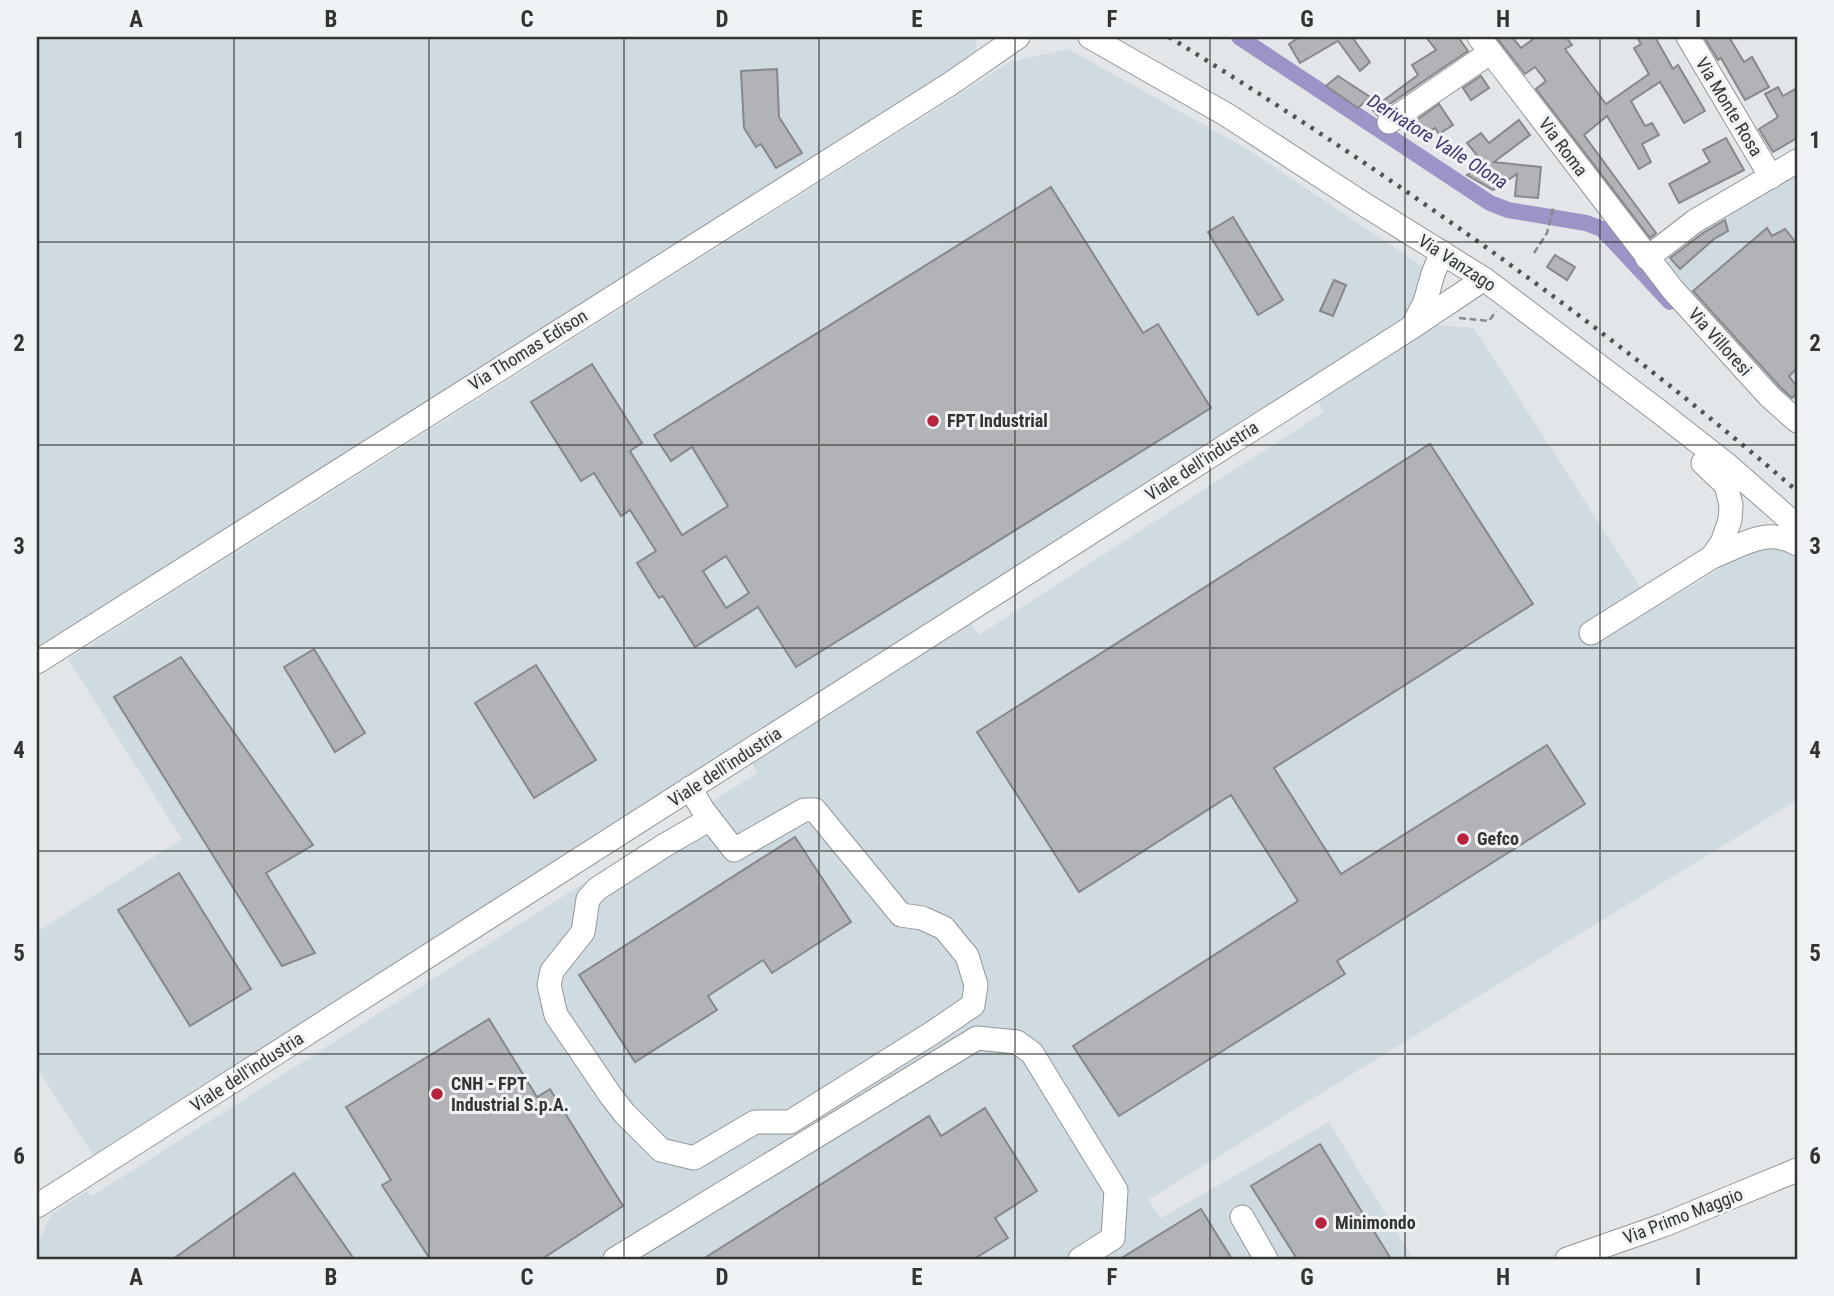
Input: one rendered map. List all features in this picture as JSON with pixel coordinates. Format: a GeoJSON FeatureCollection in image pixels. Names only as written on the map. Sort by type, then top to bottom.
{"type":"FeatureCollection","features":[{"type":"Feature","properties":{"kind":"street"},"geometry":{"type":"LineString","coordinates":[[984,60],[989,37]]}},
{"type":"Feature","properties":{"kind":"street","name":"Via Thomas Edison"},"geometry":{"type":"LineString","coordinates":[[37,662],[938,91],[1018,37]]}},
{"type":"Feature","properties":{"kind":"street","name":"Via Vanzago"},"geometry":{"type":"LineString","coordinates":[[1090,37],[1227,115],[1484,279],[1661,412],[1797,526]]}},
{"type":"Feature","properties":{"kind":"street","name":"Via Monte Rosa"},"geometry":{"type":"LineString","coordinates":[[1688,37],[1771,177]]}},
{"type":"Feature","properties":{"kind":"street"},"geometry":{"type":"LineString","coordinates":[[1389,122],[1485,45]]}},
{"type":"Feature","properties":{"kind":"street","name":"Via Roma"},"geometry":{"type":"LineString","coordinates":[[1485,45],[1647,258]]}},
{"type":"Feature","properties":{"kind":"street"},"geometry":{"type":"LineString","coordinates":[[1647,258],[1695,221],[1797,161]]}},
{"type":"Feature","properties":{"kind":"street"},"geometry":{"type":"LineString","coordinates":[[1412,327],[1425,302],[1442,252]]}},
{"type":"Feature","properties":{"kind":"street","name":"Via Villoresi"},"geometry":{"type":"LineString","coordinates":[[1647,258],[1672,290],[1770,397],[1797,421]]}},
{"type":"Feature","properties":{"kind":"street","name":"Viale dell'industria"},"geometry":{"type":"LineString","coordinates":[[37,1206],[1484,279]]}},
{"type":"Feature","properties":{"kind":"street"},"geometry":{"type":"LineString","coordinates":[[1661,412],[1690,450],[1726,485],[1731,505],[1730,520],[1722,543],[1712,557]]}},
{"type":"Feature","properties":{"kind":"street"},"geometry":{"type":"LineString","coordinates":[[1730,520],[1768,502]]}},
{"type":"Feature","properties":{"kind":"street"},"geometry":{"type":"LineString","coordinates":[[1749,540],[1768,502]]}},
{"type":"Feature","properties":{"kind":"street"},"geometry":{"type":"LineString","coordinates":[[1591,633],[1712,557],[1749,540],[1780,537],[1797,544]]}},
{"type":"Feature","properties":{"kind":"street"},"geometry":{"type":"LineString","coordinates":[[691,788],[710,820],[734,850],[804,810],[815,810],[901,915],[922,918],[944,928],[967,956],[976,985],[973,1004],[932,1033],[790,1122],[755,1122],[694,1158],[661,1150],[625,1114],[556,1015],[549,985],[552,971],[583,932],[588,899],[597,889],[665,845],[710,820]]}},
{"type":"Feature","properties":{"kind":"street"},"geometry":{"type":"LineString","coordinates":[[615,1259],[976,1038],[1017,1042],[1032,1053],[1116,1190],[1113,1238],[1080,1259]]}},
{"type":"Feature","properties":{"kind":"street","name":"Via Primo Maggio"},"geometry":{"type":"LineString","coordinates":[[1567,1259],[1676,1220],[1797,1170]]}},
{"type":"Feature","properties":{"kind":"street"},"geometry":{"type":"LineString","coordinates":[[1242,1217],[1266,1259]]}},
{"type":"Feature","properties":{"kind":"path"},"geometry":{"type":"LineString","coordinates":[[1534,253],[1547,233],[1553,208]]}},
{"type":"Feature","properties":{"kind":"path"},"geometry":{"type":"LineString","coordinates":[[1461,318],[1489,321],[1498,308]]}},
{"type":"Feature","properties":{"kind":"shaded area"},"geometry":{"type":"Polygon","coordinates":[[[37,37],[976,37],[977,57],[37,654],[37,37]]]}},
{"type":"Feature","properties":{"kind":"shaded area"},"geometry":{"type":"Polygon","coordinates":[[[1068,49],[1249,150],[1425,268],[1403,323],[93,1155],[37,1068],[37,932],[182,839],[68,659],[1010,62],[1068,49]]]}},
{"type":"Feature","properties":{"kind":"shaded area"},"geometry":{"type":"Polygon","coordinates":[[[1797,172],[1797,393],[1788,401],[1663,267],[1698,228],[1797,172]]]}},
{"type":"Feature","properties":{"kind":"shaded area"},"geometry":{"type":"Polygon","coordinates":[[[1436,325],[1474,328],[1654,609],[1744,554],[1782,545],[1797,556],[1797,800],[1148,1200],[1161,1218],[1329,1122],[1413,1259],[38,1259],[41,1237],[51,1215],[87,1191],[92,1196],[757,773],[752,763],[971,623],[979,635],[1324,412],[1318,402],[1436,325]]]}},
{"type":"Feature","properties":{"kind":"building"},"geometry":{"type":"Polygon","coordinates":[[[1300,37],[1352,37],[1370,62],[1360,71],[1338,41],[1300,63],[1289,44],[1300,37]]]}},
{"type":"Feature","properties":{"kind":"building"},"geometry":{"type":"Polygon","coordinates":[[[1426,37],[1458,37],[1468,51],[1377,115],[1372,109],[1418,75],[1412,65],[1436,50],[1426,37]]]}},
{"type":"Feature","properties":{"kind":"building"},"geometry":{"type":"Polygon","coordinates":[[[1496,37],[1512,37],[1521,48],[1536,37],[1566,37],[1572,45],[1565,49],[1606,104],[1649,74],[1634,48],[1641,44],[1637,37],[1655,37],[1673,69],[1678,65],[1705,111],[1684,123],[1660,82],[1631,101],[1645,126],[1652,123],[1659,135],[1642,144],[1651,162],[1639,169],[1607,116],[1584,135],[1656,233],[1650,238],[1536,89],[1546,81],[1535,67],[1525,74],[1496,37]]]}},
{"type":"Feature","properties":{"kind":"building"},"geometry":{"type":"Polygon","coordinates":[[[1704,37],[1729,37],[1744,62],[1752,57],[1769,87],[1745,100],[1721,58],[1718,60],[1704,37]]]}},
{"type":"Feature","properties":{"kind":"building"},"geometry":{"type":"Polygon","coordinates":[[[777,69],[779,117],[802,153],[776,168],[761,144],[756,147],[744,128],[741,71],[777,69]]]}},
{"type":"Feature","properties":{"kind":"building"},"geometry":{"type":"Polygon","coordinates":[[[1338,76],[1370,97],[1358,108],[1326,86],[1338,76]]]}},
{"type":"Feature","properties":{"kind":"building"},"geometry":{"type":"Polygon","coordinates":[[[1481,76],[1489,88],[1471,100],[1463,88],[1481,76]]]}},
{"type":"Feature","properties":{"kind":"building"},"geometry":{"type":"Polygon","coordinates":[[[1778,87],[1783,96],[1797,88],[1797,138],[1773,152],[1759,129],[1778,117],[1765,94],[1778,87]]]}},
{"type":"Feature","properties":{"kind":"building"},"geometry":{"type":"Polygon","coordinates":[[[1439,104],[1453,125],[1439,134],[1435,128],[1420,138],[1411,124],[1439,104]]]}},
{"type":"Feature","properties":{"kind":"building"},"geometry":{"type":"Polygon","coordinates":[[[1519,120],[1530,135],[1494,162],[1541,167],[1538,198],[1515,196],[1517,174],[1493,190],[1467,175],[1484,164],[1467,143],[1481,133],[1489,143],[1519,120]]]}},
{"type":"Feature","properties":{"kind":"building"},"geometry":{"type":"Polygon","coordinates":[[[1726,138],[1744,170],[1679,203],[1669,184],[1710,162],[1703,150],[1726,138]]]}},
{"type":"Feature","properties":{"kind":"building","name":"FPT Industrial"},"geometry":{"type":"Polygon","coordinates":[[[1051,187],[1143,333],[1158,324],[1211,408],[796,667],[758,607],[695,647],[663,596],[659,598],[637,563],[656,551],[630,510],[621,516],[594,473],[581,481],[531,402],[592,364],[642,443],[630,451],[682,535],[728,506],[692,447],[671,461],[654,435],[1051,187]],[[726,556],[703,571],[726,608],[749,593],[726,556]]]}},
{"type":"Feature","properties":{"kind":"building"},"geometry":{"type":"Polygon","coordinates":[[[1233,217],[1283,300],[1258,315],[1208,232],[1233,217]]]}},
{"type":"Feature","properties":{"kind":"building"},"geometry":{"type":"Polygon","coordinates":[[[1725,220],[1728,231],[1714,239],[1680,269],[1670,258],[1703,233],[1725,220]]]}},
{"type":"Feature","properties":{"kind":"building"},"geometry":{"type":"Polygon","coordinates":[[[1767,228],[1772,236],[1785,229],[1797,244],[1797,368],[1789,376],[1797,387],[1797,393],[1792,398],[1693,291],[1767,228]]]}},
{"type":"Feature","properties":{"kind":"building"},"geometry":{"type":"Polygon","coordinates":[[[1555,255],[1575,267],[1567,280],[1547,267],[1555,255]]]}},
{"type":"Feature","properties":{"kind":"building"},"geometry":{"type":"Polygon","coordinates":[[[1334,280],[1346,285],[1333,316],[1320,311],[1334,280]]]}},
{"type":"Feature","properties":{"kind":"building"},"geometry":{"type":"Polygon","coordinates":[[[1430,444],[1533,604],[1274,768],[1341,874],[1547,745],[1585,804],[1337,961],[1345,974],[1119,1116],[1073,1046],[1298,901],[1231,795],[1079,892],[977,732],[1430,444]]]}},
{"type":"Feature","properties":{"kind":"building"},"geometry":{"type":"Polygon","coordinates":[[[314,649],[365,733],[335,752],[284,667],[314,649]]]}},
{"type":"Feature","properties":{"kind":"building"},"geometry":{"type":"Polygon","coordinates":[[[181,657],[313,845],[266,873],[315,953],[282,966],[114,697],[181,657]]]}},
{"type":"Feature","properties":{"kind":"building"},"geometry":{"type":"Polygon","coordinates":[[[536,665],[596,760],[534,798],[475,703],[536,665]]]}},
{"type":"Feature","properties":{"kind":"building"},"geometry":{"type":"Polygon","coordinates":[[[795,837],[851,922],[772,973],[763,960],[708,996],[717,1010],[635,1062],[579,975],[795,837]]]}},
{"type":"Feature","properties":{"kind":"building"},"geometry":{"type":"Polygon","coordinates":[[[179,873],[251,989],[190,1026],[118,910],[179,873]]]}},
{"type":"Feature","properties":{"kind":"building"},"geometry":{"type":"Polygon","coordinates":[[[489,1019],[537,1097],[550,1089],[623,1206],[542,1259],[430,1259],[382,1185],[391,1180],[346,1107],[489,1019]]]}},
{"type":"Feature","properties":{"kind":"building"},"geometry":{"type":"Polygon","coordinates":[[[985,1108],[1037,1191],[995,1218],[1008,1238],[974,1259],[703,1259],[929,1116],[941,1136],[985,1108]]]}},
{"type":"Feature","properties":{"kind":"building","name":"Minimondo"},"geometry":{"type":"Polygon","coordinates":[[[1320,1144],[1391,1259],[1297,1259],[1251,1186],[1320,1144]]]}},
{"type":"Feature","properties":{"kind":"building"},"geometry":{"type":"Polygon","coordinates":[[[294,1173],[354,1259],[173,1259],[294,1173]]]}},
{"type":"Feature","properties":{"kind":"building"},"geometry":{"type":"Polygon","coordinates":[[[1201,1209],[1232,1259],[1120,1259],[1201,1209]]]}},
{"type":"Feature","properties":{"kind":"waterway","name":"Derivatore Valle Olona"},"geometry":{"type":"LineString","coordinates":[[1239,37],[1490,203],[1508,210],[1586,223],[1602,229],[1670,302]]}},
{"type":"Feature","properties":{"kind":"railway"},"geometry":{"type":"LineString","coordinates":[[1169,37],[1332,142],[1492,252],[1647,368],[1797,491]]}},
{"type":"Feature","properties":{"kind":"place","name":"FPT Industrial"},"geometry":{"type":"Point","coordinates":[933,421]}},
{"type":"Feature","properties":{"kind":"place","name":"Gefco"},"geometry":{"type":"Point","coordinates":[1463,839]}},
{"type":"Feature","properties":{"kind":"place","name":"CNH - FPT Industrial S.p.A."},"geometry":{"type":"Point","coordinates":[437,1094]}},
{"type":"Feature","properties":{"kind":"place","name":"Minimondo"},"geometry":{"type":"Point","coordinates":[1321,1223]}}]}
